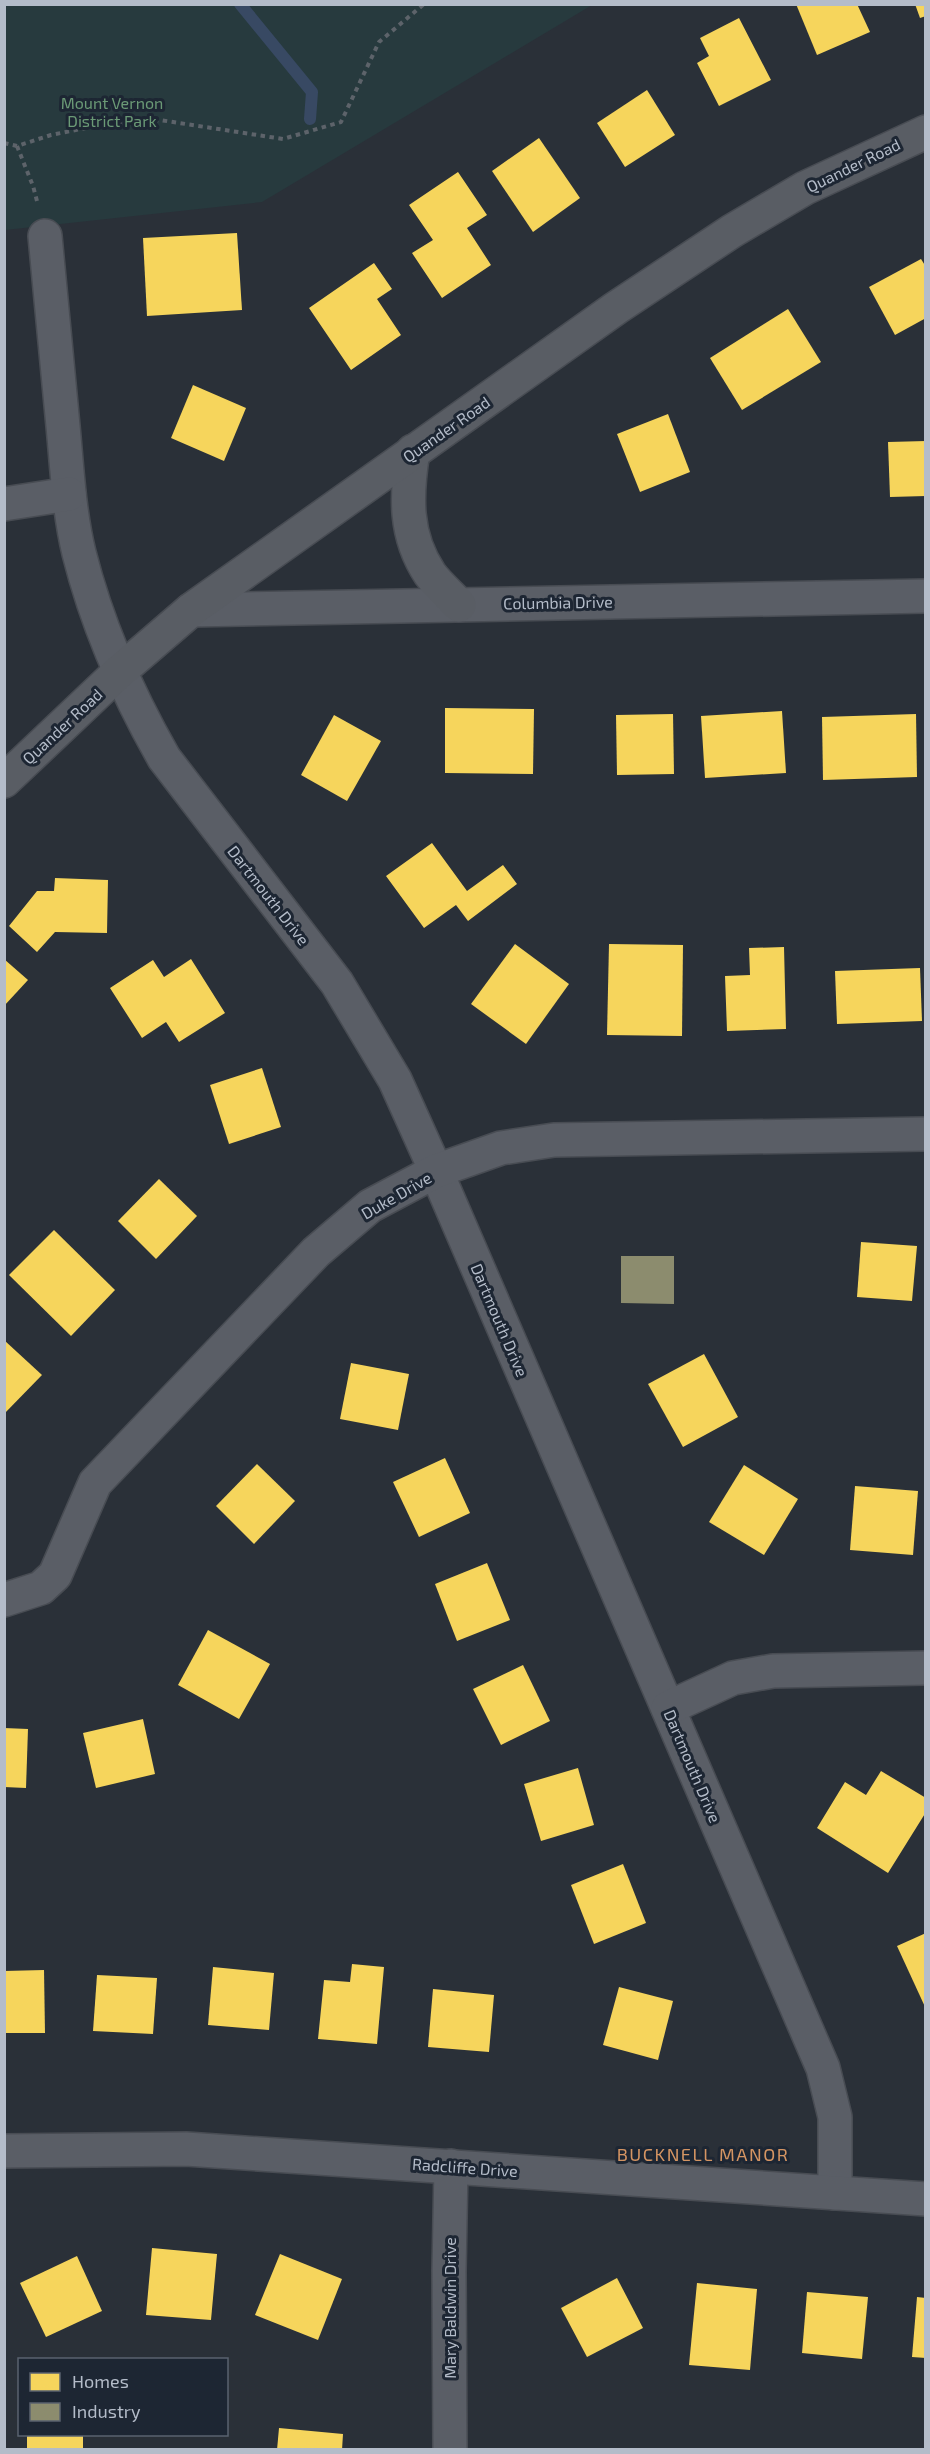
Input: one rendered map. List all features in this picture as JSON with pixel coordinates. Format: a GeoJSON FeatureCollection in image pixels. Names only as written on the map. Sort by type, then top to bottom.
{"type":"FeatureCollection","features":[{"type":"Feature","properties":{"kind":"street","name":"Quander Road"},"geometry":{"type":"LineString","coordinates":[[4,781],[119,672],[191,610],[616,308],[732,231],[805,188],[926,132]]}},
{"type":"Feature","properties":{"kind":"street","name":"Dartmouth Drive"},"geometry":{"type":"LineString","coordinates":[[45,236],[69,494],[79,551],[99,622],[119,672],[140,717],[164,758],[337,983],[395,1080],[823,2068],[835,2117],[836,2193]]}},
{"type":"Feature","properties":{"kind":"street"},"geometry":{"type":"LineString","coordinates":[[413,452],[408,488],[408,513],[418,550],[431,574],[459,604]]}},
{"type":"Feature","properties":{"kind":"street"},"geometry":{"type":"LineString","coordinates":[[4,504],[69,494]]}},
{"type":"Feature","properties":{"kind":"street","name":"Columbia Drive"},"geometry":{"type":"LineString","coordinates":[[191,610],[926,596]]}},
{"type":"Feature","properties":{"kind":"street","name":"Duke Drive"},"geometry":{"type":"LineString","coordinates":[[4,1600],[41,1588],[55,1575],[95,1483],[316,1252],[370,1206],[436,1171],[501,1148],[554,1140],[926,1134]]}},
{"type":"Feature","properties":{"kind":"street"},"geometry":{"type":"LineString","coordinates":[[668,1708],[733,1678],[773,1671],[926,1668]]}},
{"type":"Feature","properties":{"kind":"street","name":"Radcliffe Drive"},"geometry":{"type":"LineString","coordinates":[[4,2151],[186,2149],[926,2199]]}},
{"type":"Feature","properties":{"kind":"street","name":"Mary Baldwin Drive"},"geometry":{"type":"LineString","coordinates":[[450,2450],[451,2166]]}},
{"type":"Feature","properties":{"kind":"path"},"geometry":{"type":"LineString","coordinates":[[4,143],[17,146],[51,135],[96,126],[160,120],[284,139],[341,122],[379,42],[424,4]]}},
{"type":"Feature","properties":{"kind":"path"},"geometry":{"type":"LineString","coordinates":[[17,146],[33,186],[45,236]]}},
{"type":"Feature","properties":{"kind":"green space","name":"Mount Vernon District Park"},"geometry":{"type":"Polygon","coordinates":[[[4,5],[592,5],[262,202],[5,230],[4,5]]]}},
{"type":"Feature","properties":{"kind":"building: Homes"},"geometry":{"type":"Polygon","coordinates":[[[796,4],[857,4],[870,32],[817,55],[796,4]]]}},
{"type":"Feature","properties":{"kind":"building: Homes"},"geometry":{"type":"Polygon","coordinates":[[[915,4],[926,4],[926,16],[920,18],[915,4]]]}},
{"type":"Feature","properties":{"kind":"building: Homes"},"geometry":{"type":"Polygon","coordinates":[[[739,18],[771,80],[719,106],[697,63],[709,56],[700,38],[739,18]]]}},
{"type":"Feature","properties":{"kind":"building: Homes"},"geometry":{"type":"Polygon","coordinates":[[[647,90],[675,135],[625,167],[597,123],[647,90]]]}},
{"type":"Feature","properties":{"kind":"building: Homes"},"geometry":{"type":"Polygon","coordinates":[[[539,138],[580,198],[533,232],[492,171],[539,138]]]}},
{"type":"Feature","properties":{"kind":"building: Homes"},"geometry":{"type":"Polygon","coordinates":[[[458,172],[487,215],[467,228],[491,265],[442,298],[412,253],[433,240],[409,205],[458,172]]]}},
{"type":"Feature","properties":{"kind":"building: Homes"},"geometry":{"type":"Polygon","coordinates":[[[237,233],[242,310],[147,316],[143,238],[237,233]]]}},
{"type":"Feature","properties":{"kind":"building: Homes"},"geometry":{"type":"Polygon","coordinates":[[[921,259],[926,267],[926,318],[895,335],[869,287],[921,259]]]}},
{"type":"Feature","properties":{"kind":"building: Homes"},"geometry":{"type":"Polygon","coordinates":[[[374,263],[392,289],[377,299],[401,335],[351,370],[309,308],[374,263]]]}},
{"type":"Feature","properties":{"kind":"building: Homes"},"geometry":{"type":"Polygon","coordinates":[[[788,309],[821,362],[742,410],[710,358],[788,309]]]}},
{"type":"Feature","properties":{"kind":"building: Homes"},"geometry":{"type":"Polygon","coordinates":[[[193,385],[246,408],[224,461],[171,438],[193,385]]]}},
{"type":"Feature","properties":{"kind":"building: Homes"},"geometry":{"type":"Polygon","coordinates":[[[668,414],[690,472],[640,492],[617,434],[668,414]]]}},
{"type":"Feature","properties":{"kind":"building: Homes"},"geometry":{"type":"Polygon","coordinates":[[[926,441],[926,496],[890,497],[888,442],[926,441]]]}},
{"type":"Feature","properties":{"kind":"building: Homes"},"geometry":{"type":"Polygon","coordinates":[[[445,708],[534,709],[533,774],[445,773],[445,708]]]}},
{"type":"Feature","properties":{"kind":"building: Homes"},"geometry":{"type":"Polygon","coordinates":[[[782,711],[786,773],[705,778],[701,716],[782,711]]]}},
{"type":"Feature","properties":{"kind":"building: Homes"},"geometry":{"type":"Polygon","coordinates":[[[673,714],[674,774],[617,775],[616,715],[673,714]]]}},
{"type":"Feature","properties":{"kind":"building: Homes"},"geometry":{"type":"Polygon","coordinates":[[[916,714],[917,777],[823,780],[822,717],[916,714]]]}},
{"type":"Feature","properties":{"kind":"building: Homes"},"geometry":{"type":"Polygon","coordinates":[[[334,715],[381,741],[347,801],[301,775],[334,715]]]}},
{"type":"Feature","properties":{"kind":"building: Homes"},"geometry":{"type":"Polygon","coordinates":[[[432,843],[467,891],[503,865],[517,884],[468,921],[456,905],[424,928],[386,876],[432,843]]]}},
{"type":"Feature","properties":{"kind":"building: Homes"},"geometry":{"type":"Polygon","coordinates":[[[55,878],[108,880],[107,933],[55,932],[37,952],[9,926],[37,891],[54,891],[55,878]]]}},
{"type":"Feature","properties":{"kind":"building: Homes"},"geometry":{"type":"Polygon","coordinates":[[[515,944],[569,984],[526,1044],[471,1004],[515,944]]]}},
{"type":"Feature","properties":{"kind":"building: Homes"},"geometry":{"type":"Polygon","coordinates":[[[609,944],[683,945],[682,1036],[607,1035],[609,944]]]}},
{"type":"Feature","properties":{"kind":"building: Homes"},"geometry":{"type":"Polygon","coordinates":[[[784,947],[786,1029],[727,1031],[725,976],[750,975],[749,948],[784,947]]]}},
{"type":"Feature","properties":{"kind":"building: Homes"},"geometry":{"type":"Polygon","coordinates":[[[4,959],[28,980],[4,1006],[4,959]]]}},
{"type":"Feature","properties":{"kind":"building: Homes"},"geometry":{"type":"Polygon","coordinates":[[[191,959],[225,1013],[179,1042],[166,1022],[142,1038],[110,988],[153,960],[164,977],[191,959]]]}},
{"type":"Feature","properties":{"kind":"building: Homes"},"geometry":{"type":"Polygon","coordinates":[[[920,968],[922,1021],[837,1024],[835,971],[920,968]]]}},
{"type":"Feature","properties":{"kind":"building: Homes"},"geometry":{"type":"Polygon","coordinates":[[[262,1068],[281,1127],[229,1144],[210,1085],[262,1068]]]}},
{"type":"Feature","properties":{"kind":"building: Homes"},"geometry":{"type":"Polygon","coordinates":[[[159,1179],[197,1216],[156,1259],[118,1221],[159,1179]]]}},
{"type":"Feature","properties":{"kind":"building: Homes"},"geometry":{"type":"Polygon","coordinates":[[[54,1230],[115,1290],[71,1336],[9,1275],[54,1230]]]}},
{"type":"Feature","properties":{"kind":"building: Homes"},"geometry":{"type":"Polygon","coordinates":[[[861,1242],[917,1246],[912,1301],[857,1297],[861,1242]]]}},
{"type":"Feature","properties":{"kind":"building: Homes"},"geometry":{"type":"Polygon","coordinates":[[[4,1340],[42,1375],[4,1414],[4,1340]]]}},
{"type":"Feature","properties":{"kind":"building: Homes"},"geometry":{"type":"Polygon","coordinates":[[[704,1354],[738,1417],[683,1447],[648,1384],[704,1354]]]}},
{"type":"Feature","properties":{"kind":"building: Homes"},"geometry":{"type":"Polygon","coordinates":[[[351,1363],[409,1374],[398,1430],[340,1419],[351,1363]]]}},
{"type":"Feature","properties":{"kind":"building: Homes"},"geometry":{"type":"Polygon","coordinates":[[[445,1458],[470,1513],[419,1537],[393,1482],[445,1458]]]}},
{"type":"Feature","properties":{"kind":"building: Homes"},"geometry":{"type":"Polygon","coordinates":[[[257,1464],[295,1501],[254,1544],[216,1506],[257,1464]]]}},
{"type":"Feature","properties":{"kind":"building: Homes"},"geometry":{"type":"Polygon","coordinates":[[[744,1465],[798,1499],[764,1555],[709,1522],[744,1465]]]}},
{"type":"Feature","properties":{"kind":"building: Homes"},"geometry":{"type":"Polygon","coordinates":[[[855,1486],[918,1491],[913,1555],[850,1550],[855,1486]]]}},
{"type":"Feature","properties":{"kind":"building: Homes"},"geometry":{"type":"Polygon","coordinates":[[[487,1563],[510,1620],[457,1641],[435,1584],[487,1563]]]}},
{"type":"Feature","properties":{"kind":"building: Homes"},"geometry":{"type":"Polygon","coordinates":[[[208,1630],[270,1664],[239,1719],[178,1685],[208,1630]]]}},
{"type":"Feature","properties":{"kind":"building: Homes"},"geometry":{"type":"Polygon","coordinates":[[[523,1665],[550,1721],[501,1745],[473,1689],[523,1665]]]}},
{"type":"Feature","properties":{"kind":"building: Homes"},"geometry":{"type":"Polygon","coordinates":[[[143,1719],[155,1774],[96,1788],[83,1733],[143,1719]]]}},
{"type":"Feature","properties":{"kind":"building: Homes"},"geometry":{"type":"Polygon","coordinates":[[[4,1728],[28,1729],[26,1788],[4,1787],[4,1728]]]}},
{"type":"Feature","properties":{"kind":"building: Homes"},"geometry":{"type":"Polygon","coordinates":[[[578,1768],[594,1825],[541,1841],[524,1784],[578,1768]]]}},
{"type":"Feature","properties":{"kind":"building: Homes"},"geometry":{"type":"Polygon","coordinates":[[[881,1771],[926,1798],[926,1812],[888,1873],[817,1828],[845,1782],[866,1795],[881,1771]]]}},
{"type":"Feature","properties":{"kind":"building: Homes"},"geometry":{"type":"Polygon","coordinates":[[[623,1864],[646,1923],[594,1944],[571,1885],[623,1864]]]}},
{"type":"Feature","properties":{"kind":"building: Homes"},"geometry":{"type":"Polygon","coordinates":[[[926,1933],[926,2009],[897,1946],[926,1933]]]}},
{"type":"Feature","properties":{"kind":"building: Homes"},"geometry":{"type":"Polygon","coordinates":[[[352,1964],[384,1967],[377,2044],[318,2039],[324,1980],[350,1982],[352,1964]]]}},
{"type":"Feature","properties":{"kind":"building: Homes"},"geometry":{"type":"Polygon","coordinates":[[[213,1967],[274,1973],[269,2030],[208,2025],[213,1967]]]}},
{"type":"Feature","properties":{"kind":"building: Homes"},"geometry":{"type":"Polygon","coordinates":[[[44,1970],[45,2033],[4,2033],[4,1971],[44,1970]]]}},
{"type":"Feature","properties":{"kind":"building: Homes"},"geometry":{"type":"Polygon","coordinates":[[[97,1975],[157,1978],[153,2034],[93,2031],[97,1975]]]}},
{"type":"Feature","properties":{"kind":"building: Homes"},"geometry":{"type":"Polygon","coordinates":[[[619,1987],[673,2001],[658,2060],[603,2045],[619,1987]]]}},
{"type":"Feature","properties":{"kind":"building: Homes"},"geometry":{"type":"Polygon","coordinates":[[[433,1989],[494,1995],[489,2052],[428,2047],[433,1989]]]}},
{"type":"Feature","properties":{"kind":"building: Homes"},"geometry":{"type":"Polygon","coordinates":[[[152,2248],[217,2254],[211,2320],[146,2315],[152,2248]]]}},
{"type":"Feature","properties":{"kind":"building: Homes"},"geometry":{"type":"Polygon","coordinates":[[[280,2254],[342,2279],[318,2340],[255,2315],[280,2254]]]}},
{"type":"Feature","properties":{"kind":"building: Homes"},"geometry":{"type":"Polygon","coordinates":[[[77,2256],[102,2311],[46,2337],[20,2283],[77,2256]]]}},
{"type":"Feature","properties":{"kind":"building: Homes"},"geometry":{"type":"Polygon","coordinates":[[[617,2278],[643,2328],[587,2357],[561,2308],[617,2278]]]}},
{"type":"Feature","properties":{"kind":"building: Homes"},"geometry":{"type":"Polygon","coordinates":[[[697,2283],[757,2289],[750,2370],[689,2365],[697,2283]]]}},
{"type":"Feature","properties":{"kind":"building: Homes"},"geometry":{"type":"Polygon","coordinates":[[[807,2292],[868,2297],[862,2359],[802,2353],[807,2292]]]}},
{"type":"Feature","properties":{"kind":"building: Homes"},"geometry":{"type":"Polygon","coordinates":[[[917,2297],[926,2298],[926,2358],[912,2357],[917,2297]]]}},
{"type":"Feature","properties":{"kind":"building: Homes"},"geometry":{"type":"Polygon","coordinates":[[[279,2428],[343,2434],[342,2450],[277,2450],[279,2428]]]}},
{"type":"Feature","properties":{"kind":"building: Homes"},"geometry":{"type":"Polygon","coordinates":[[[27,2436],[83,2436],[83,2450],[27,2450],[27,2436]]]}},
{"type":"Feature","properties":{"kind":"building: Industry"},"geometry":{"type":"Polygon","coordinates":[[[621,1256],[674,1256],[674,1304],[621,1303],[621,1256]]]}},
{"type":"Feature","properties":{"kind":"waterway"},"geometry":{"type":"LineString","coordinates":[[240,4],[312,92],[310,119]]}},
{"type":"Feature","properties":{"kind":"district","name":"BUCKNELL MANOR"},"geometry":{"type":"Point","coordinates":[703,2154]}}]}
